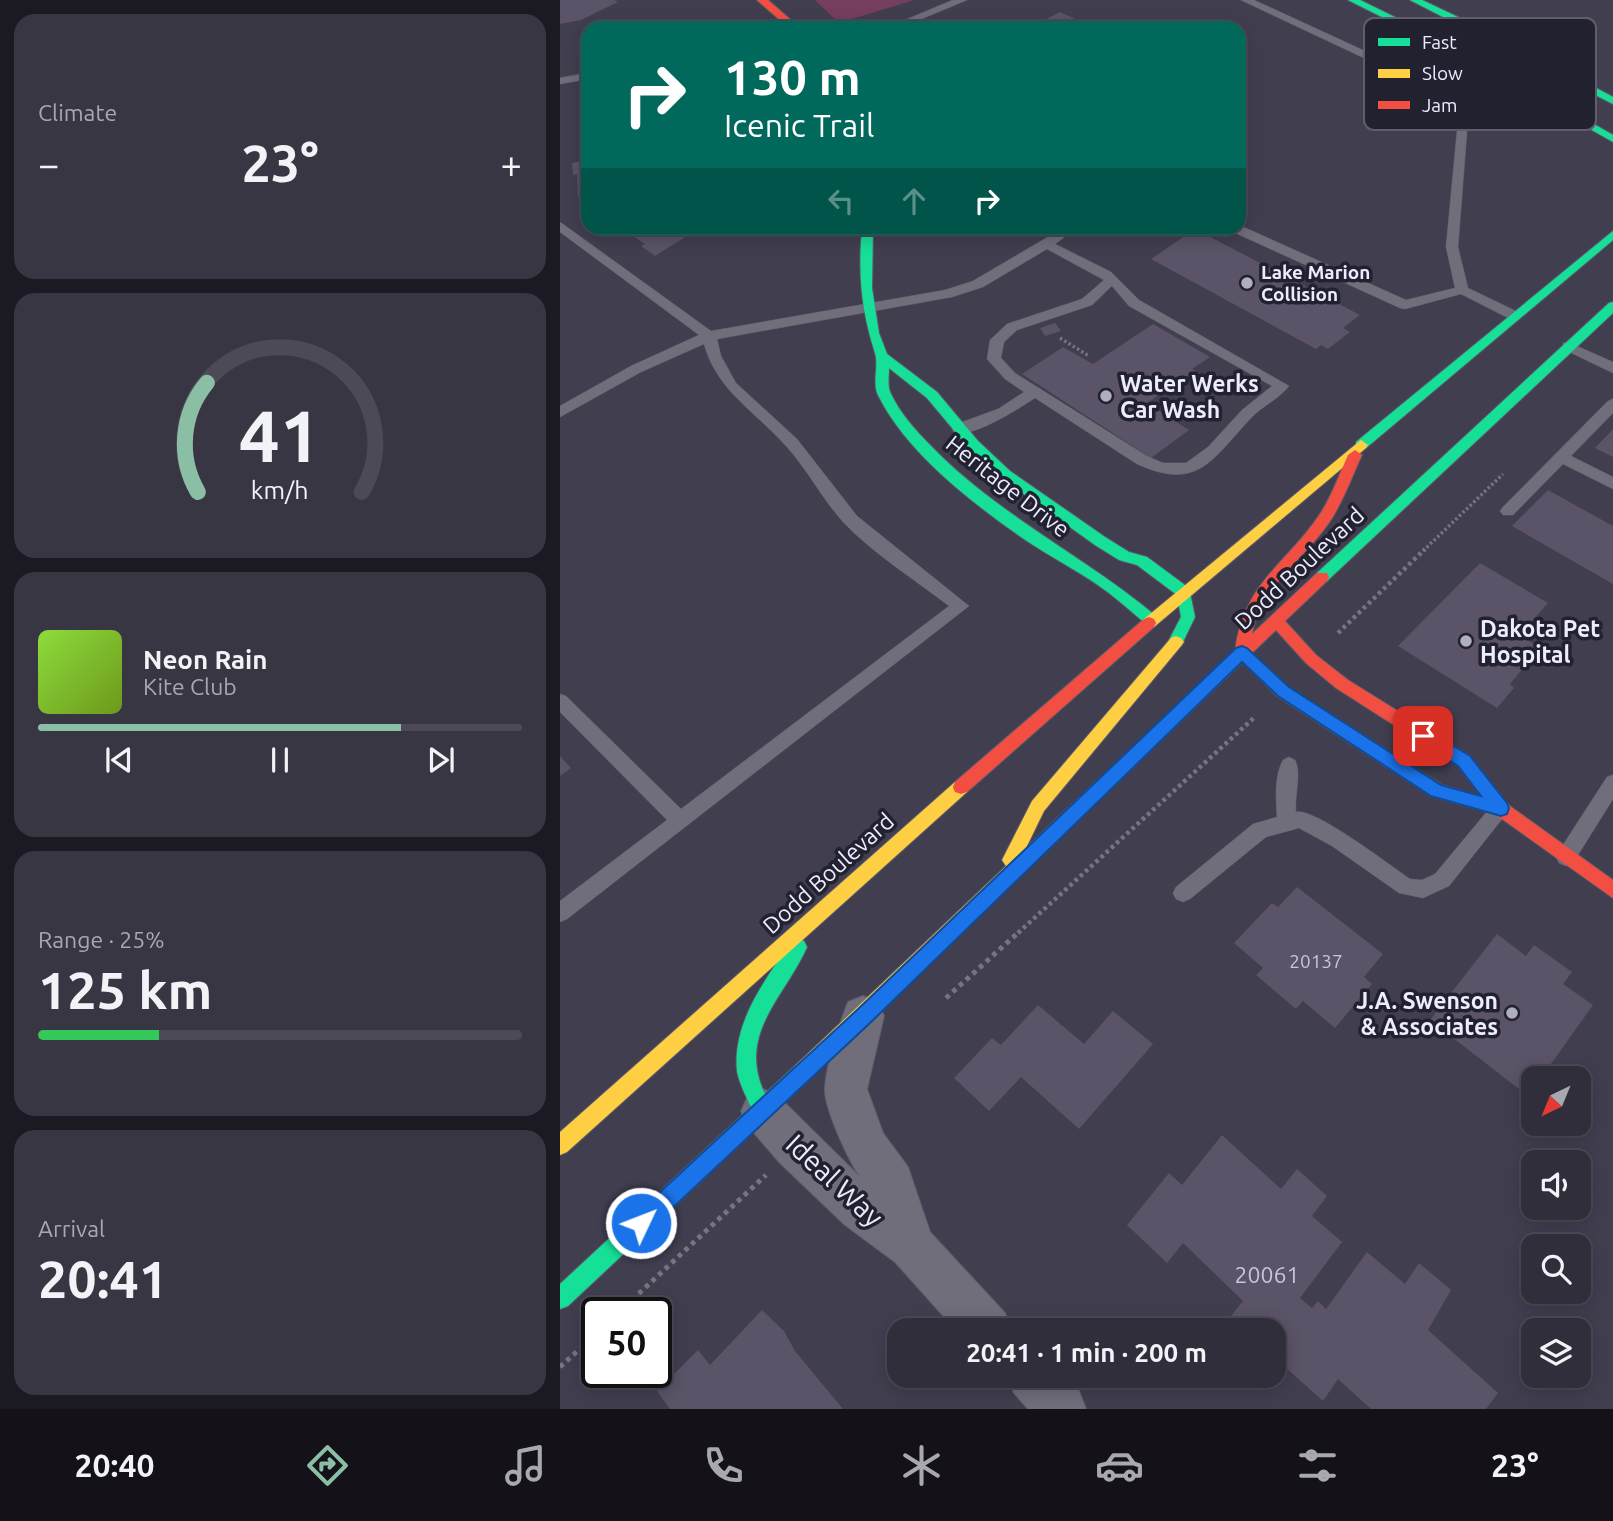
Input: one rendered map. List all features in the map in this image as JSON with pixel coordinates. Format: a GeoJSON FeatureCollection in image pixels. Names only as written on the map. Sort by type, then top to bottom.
{"type":"FeatureCollection","features":[{"type":"Feature","properties":{"kind":"main road"},"geometry":{"type":"LineString","coordinates":[[762,0],[787,21]]}},
{"type":"Feature","properties":{"kind":"main road"},"geometry":{"type":"LineString","coordinates":[[1353,0],[1390,18]]}},
{"type":"Feature","properties":{"kind":"main road"},"geometry":{"type":"LineString","coordinates":[[1415,0],[1452,18]]}},
{"type":"Feature","properties":{"kind":"main road"},"geometry":{"type":"LineString","coordinates":[[1596,92],[1613,101]]}},
{"type":"Feature","properties":{"kind":"main road"},"geometry":{"type":"LineString","coordinates":[[1596,129],[1613,139]]}},
{"type":"Feature","properties":{"kind":"main road","name":"Dodd Boulevard"},"geometry":{"type":"LineString","coordinates":[[560,1145],[829,902],[1184,592],[1613,234]]}},
{"type":"Feature","properties":{"kind":"main road","name":"Heritage Drive"},"geometry":{"type":"LineString","coordinates":[[867,235],[865,263],[873,333],[882,356],[883,392],[906,428],[942,466],[996,511],[1113,588],[1152,620]]}},
{"type":"Feature","properties":{"kind":"main road","name":"Dodd Boulevard"},"geometry":{"type":"LineString","coordinates":[[560,1298],[763,1111],[1242,653],[1567,346],[1613,306]]}},
{"type":"Feature","properties":{"kind":"main road","name":"Heritage Drive"},"geometry":{"type":"LineString","coordinates":[[882,356],[932,395],[959,429],[1005,474],[1070,521],[1124,556],[1142,561],[1184,592]]}},
{"type":"Feature","properties":{"kind":"main road"},"geometry":{"type":"LineString","coordinates":[[1362,441],[1324,519],[1250,606],[1240,633],[1242,653],[1283,692],[1437,791],[1501,808]]}},
{"type":"Feature","properties":{"kind":"main road"},"geometry":{"type":"LineString","coordinates":[[984,899],[1015,855],[1038,806],[1173,649],[1188,617],[1184,592]]}},
{"type":"Feature","properties":{"kind":"main road"},"geometry":{"type":"LineString","coordinates":[[1277,622],[1311,659],[1342,684],[1464,761],[1501,808],[1613,890]]}},
{"type":"Feature","properties":{"kind":"main road"},"geometry":{"type":"LineString","coordinates":[[763,1111],[747,1069],[751,1032],[776,979],[829,902]]}},
{"type":"Feature","properties":{"kind":"street","name":"Ideal Way"},"geometry":{"type":"LineString","coordinates":[[863,1016],[846,1089],[865,1146],[892,1183],[911,1247]]}},
{"type":"Feature","properties":{"kind":"street","name":"Ideal Way"},"geometry":{"type":"LineString","coordinates":[[763,1111],[796,1147],[861,1209],[911,1247],[977,1318]]}},
{"type":"Feature","properties":{"kind":"street"},"geometry":{"type":"LineString","coordinates":[[1042,1388],[1060,1409]]}},
{"type":"Feature","properties":{"kind":"lane"},"geometry":{"type":"LineString","coordinates":[[909,21],[962,0]]}},
{"type":"Feature","properties":{"kind":"lane"},"geometry":{"type":"LineString","coordinates":[[1246,0],[1364,54]]}},
{"type":"Feature","properties":{"kind":"lane"},"geometry":{"type":"LineString","coordinates":[[560,81],[581,77]]}},
{"type":"Feature","properties":{"kind":"lane"},"geometry":{"type":"LineString","coordinates":[[1462,290],[1452,247],[1463,130]]}},
{"type":"Feature","properties":{"kind":"lane"},"geometry":{"type":"LineString","coordinates":[[560,226],[709,336],[714,360],[726,383],[792,443],[845,513],[890,552],[961,606],[560,913]]}},
{"type":"Feature","properties":{"kind":"lane"},"geometry":{"type":"LineString","coordinates":[[1246,233],[1405,305],[1462,290],[1514,316]]}},
{"type":"Feature","properties":{"kind":"lane"},"geometry":{"type":"LineString","coordinates":[[560,412],[636,369],[709,336],[870,309],[963,289],[994,276],[1060,235]]}},
{"type":"Feature","properties":{"kind":"lane"},"geometry":{"type":"LineString","coordinates":[[1046,244],[1085,263],[1111,280],[1135,303],[1282,386],[1249,411],[1209,454],[1185,470],[1172,472],[1151,465],[1034,392],[998,365],[993,353],[997,340],[1012,327],[1087,302],[1111,280]]}},
{"type":"Feature","properties":{"kind":"lane"},"geometry":{"type":"LineString","coordinates":[[1567,346],[1613,368]]}},
{"type":"Feature","properties":{"kind":"lane"},"geometry":{"type":"LineString","coordinates":[[959,429],[1003,412],[1034,392]]}},
{"type":"Feature","properties":{"kind":"lane"},"geometry":{"type":"LineString","coordinates":[[1508,511],[1613,404]]}},
{"type":"Feature","properties":{"kind":"lane"},"geometry":{"type":"LineString","coordinates":[[1561,457],[1613,484]]}},
{"type":"Feature","properties":{"kind":"lane"},"geometry":{"type":"LineString","coordinates":[[560,701],[680,820]]}},
{"type":"Feature","properties":{"kind":"lane"},"geometry":{"type":"LineString","coordinates":[[1287,822],[1285,797],[1289,765]]}},
{"type":"Feature","properties":{"kind":"lane"},"geometry":{"type":"LineString","coordinates":[[1566,858],[1613,783]]}},
{"type":"Feature","properties":{"kind":"lane"},"geometry":{"type":"LineString","coordinates":[[1183,893],[1260,830],[1301,819],[1339,840],[1406,887],[1423,889],[1442,880],[1501,808]]}},
{"type":"Feature","properties":{"kind":"path"},"geometry":{"type":"LineString","coordinates":[[1054,334],[1089,356]]}},
{"type":"Feature","properties":{"kind":"path"},"geometry":{"type":"LineString","coordinates":[[1311,659],[1508,469]]}},
{"type":"Feature","properties":{"kind":"path"},"geometry":{"type":"LineString","coordinates":[[939,1004],[1283,692]]}},
{"type":"Feature","properties":{"kind":"path"},"geometry":{"type":"LineString","coordinates":[[635,1297],[796,1147]]}},
{"type":"Feature","properties":{"kind":"path"},"geometry":{"type":"LineString","coordinates":[[560,1367],[581,1348]]}},
{"type":"Feature","properties":{"kind":"shaded area"},"geometry":{"type":"Polygon","coordinates":[[[815,0],[914,0],[846,21],[837,21],[815,0]]]}},
{"type":"Feature","properties":{"kind":"building"},"geometry":{"type":"Polygon","coordinates":[[[560,0],[618,2],[581,20],[560,24],[560,0]]]}},
{"type":"Feature","properties":{"kind":"building"},"geometry":{"type":"Polygon","coordinates":[[[1060,12],[1080,21],[1042,21],[1060,12]]]}},
{"type":"Feature","properties":{"kind":"building"},"geometry":{"type":"Polygon","coordinates":[[[581,161],[581,197],[578,197],[577,174],[573,175],[572,163],[581,161]]]}},
{"type":"Feature","properties":{"kind":"building"},"geometry":{"type":"Polygon","coordinates":[[[632,235],[688,235],[655,256],[641,246],[645,244],[632,235]]]}},
{"type":"Feature","properties":{"kind":"building","name":"Lake Marion Collision"},"geometry":{"type":"Polygon","coordinates":[[[1186,235],[1207,235],[1360,315],[1343,328],[1350,332],[1328,349],[1321,345],[1316,349],[1151,259],[1186,235]]]}},
{"type":"Feature","properties":{"kind":"building"},"geometry":{"type":"Polygon","coordinates":[[[1055,323],[1061,331],[1045,336],[1040,328],[1055,323]]]}},
{"type":"Feature","properties":{"kind":"building","name":"Water Werks Car Wash"},"geometry":{"type":"Polygon","coordinates":[[[1153,324],[1210,357],[1192,369],[1196,371],[1147,403],[1189,430],[1151,458],[1022,374],[1063,347],[1093,364],[1153,324]]]}},
{"type":"Feature","properties":{"kind":"building"},"geometry":{"type":"Polygon","coordinates":[[[1613,429],[1613,457],[1595,448],[1613,429]]]}},
{"type":"Feature","properties":{"kind":"building"},"geometry":{"type":"Polygon","coordinates":[[[1548,490],[1613,526],[1613,584],[1512,526],[1548,490]]]}},
{"type":"Feature","properties":{"kind":"building","name":"Dakota Pet Hospital"},"geometry":{"type":"Polygon","coordinates":[[[1480,563],[1548,603],[1520,635],[1540,648],[1510,684],[1514,688],[1497,708],[1398,646],[1480,563]]]}},
{"type":"Feature","properties":{"kind":"building"},"geometry":{"type":"Polygon","coordinates":[[[560,756],[571,768],[560,776],[560,756]]]}},
{"type":"Feature","properties":{"kind":"building"},"geometry":{"type":"Polygon","coordinates":[[[1297,887],[1383,954],[1364,977],[1372,984],[1335,1028],[1303,1001],[1296,1009],[1256,975],[1263,968],[1234,943],[1272,903],[1278,907],[1297,887]]]}},
{"type":"Feature","properties":{"kind":"building","name":"J.A. Swenson & Associates"},"geometry":{"type":"Polygon","coordinates":[[[1497,934],[1526,956],[1534,945],[1572,972],[1563,984],[1593,1005],[1550,1066],[1521,1066],[1521,1091],[1430,1020],[1497,934]]]}},
{"type":"Feature","properties":{"kind":"building"},"geometry":{"type":"Polygon","coordinates":[[[1038,1005],[1084,1044],[1113,1011],[1153,1044],[1079,1129],[1021,1077],[989,1111],[954,1078],[992,1038],[1001,1045],[1038,1005]]]}},
{"type":"Feature","properties":{"kind":"building"},"geometry":{"type":"Polygon","coordinates":[[[1222,1135],[1281,1189],[1297,1169],[1327,1196],[1312,1216],[1342,1242],[1300,1298],[1312,1308],[1318,1301],[1326,1309],[1367,1252],[1405,1284],[1419,1263],[1451,1290],[1428,1330],[1498,1393],[1486,1409],[1371,1409],[1338,1379],[1323,1401],[1286,1368],[1286,1318],[1229,1318],[1243,1301],[1183,1243],[1167,1263],[1127,1225],[1169,1173],[1182,1185],[1222,1135]]]}},
{"type":"Feature","properties":{"kind":"building"},"geometry":{"type":"Polygon","coordinates":[[[762,1310],[784,1331],[795,1351],[843,1409],[670,1409],[657,1391],[660,1388],[672,1388],[672,1376],[698,1350],[710,1365],[762,1310]]]}},
{"type":"Feature","properties":{"kind":"traffic: fast"},"geometry":{"type":"LineString","coordinates":[[1353,0],[1390,18]]}},
{"type":"Feature","properties":{"kind":"traffic: fast"},"geometry":{"type":"LineString","coordinates":[[1415,0],[1453,18]]}},
{"type":"Feature","properties":{"kind":"traffic: fast"},"geometry":{"type":"LineString","coordinates":[[1596,92],[1613,101]]}},
{"type":"Feature","properties":{"kind":"traffic: fast"},"geometry":{"type":"LineString","coordinates":[[1596,129],[1613,139]]}},
{"type":"Feature","properties":{"kind":"traffic: fast"},"geometry":{"type":"LineString","coordinates":[[1361,445],[1613,234]]}},
{"type":"Feature","properties":{"kind":"traffic: fast"},"geometry":{"type":"LineString","coordinates":[[867,235],[866,288],[873,333],[882,356],[883,392],[906,428],[942,466],[986,503],[1029,535],[1113,588],[1151,620]]}},
{"type":"Feature","properties":{"kind":"traffic: fast"},"geometry":{"type":"LineString","coordinates":[[1322,577],[1613,306]]}},
{"type":"Feature","properties":{"kind":"traffic: fast"},"geometry":{"type":"LineString","coordinates":[[882,356],[932,395],[973,444],[1005,474],[1100,541],[1124,556],[1142,561],[1184,592],[1188,617],[1176,642]]}},
{"type":"Feature","properties":{"kind":"traffic: fast"},"geometry":{"type":"LineString","coordinates":[[1242,652],[1283,692],[1437,791],[1501,809]]}},
{"type":"Feature","properties":{"kind":"traffic: fast"},"geometry":{"type":"LineString","coordinates":[[763,1111],[747,1071],[749,1038],[762,1005],[798,947]]}},
{"type":"Feature","properties":{"kind":"traffic: fast"},"geometry":{"type":"LineString","coordinates":[[560,1298],[803,1072]]}},
{"type":"Feature","properties":{"kind":"traffic: slow"},"geometry":{"type":"LineString","coordinates":[[1149,623],[1361,445]]}},
{"type":"Feature","properties":{"kind":"traffic: slow"},"geometry":{"type":"LineString","coordinates":[[1011,860],[1038,806],[1176,642]]}},
{"type":"Feature","properties":{"kind":"traffic: slow"},"geometry":{"type":"LineString","coordinates":[[560,1145],[961,787]]}},
{"type":"Feature","properties":{"kind":"traffic: slow"},"geometry":{"type":"LineString","coordinates":[[803,1072],[1055,831]]}},
{"type":"Feature","properties":{"kind":"traffic: jam"},"geometry":{"type":"LineString","coordinates":[[762,0],[787,21]]}},
{"type":"Feature","properties":{"kind":"traffic: jam"},"geometry":{"type":"LineString","coordinates":[[1242,652],[1245,630],[1261,594],[1325,518],[1355,455]]}},
{"type":"Feature","properties":{"kind":"traffic: jam"},"geometry":{"type":"LineString","coordinates":[[1055,831],[1322,577]]}},
{"type":"Feature","properties":{"kind":"traffic: jam"},"geometry":{"type":"LineString","coordinates":[[1277,622],[1311,659],[1342,684],[1464,761],[1501,809],[1613,890]]}},
{"type":"Feature","properties":{"kind":"traffic: jam"},"geometry":{"type":"LineString","coordinates":[[961,787],[1149,623]]}},
{"type":"Feature","properties":{"kind":"place","name":"Lake Marion Collision"},"geometry":{"type":"Point","coordinates":[1247,283]}},
{"type":"Feature","properties":{"kind":"place","name":"Water Werks Car Wash"},"geometry":{"type":"Point","coordinates":[1106,396]}},
{"type":"Feature","properties":{"kind":"place","name":"Dakota Pet Hospital"},"geometry":{"type":"Point","coordinates":[1466,641]}},
{"type":"Feature","properties":{"kind":"place","name":"J.A. Swenson & Associates"},"geometry":{"type":"Point","coordinates":[1512,1013]}},
{"type":"Feature","properties":{"kind":"route"},"geometry":{"type":"LineString","coordinates":[[641,1223],[763,1111],[1242,653],[1283,692],[1437,791],[1501,808],[1464,761],[1423,736]]}}]}
